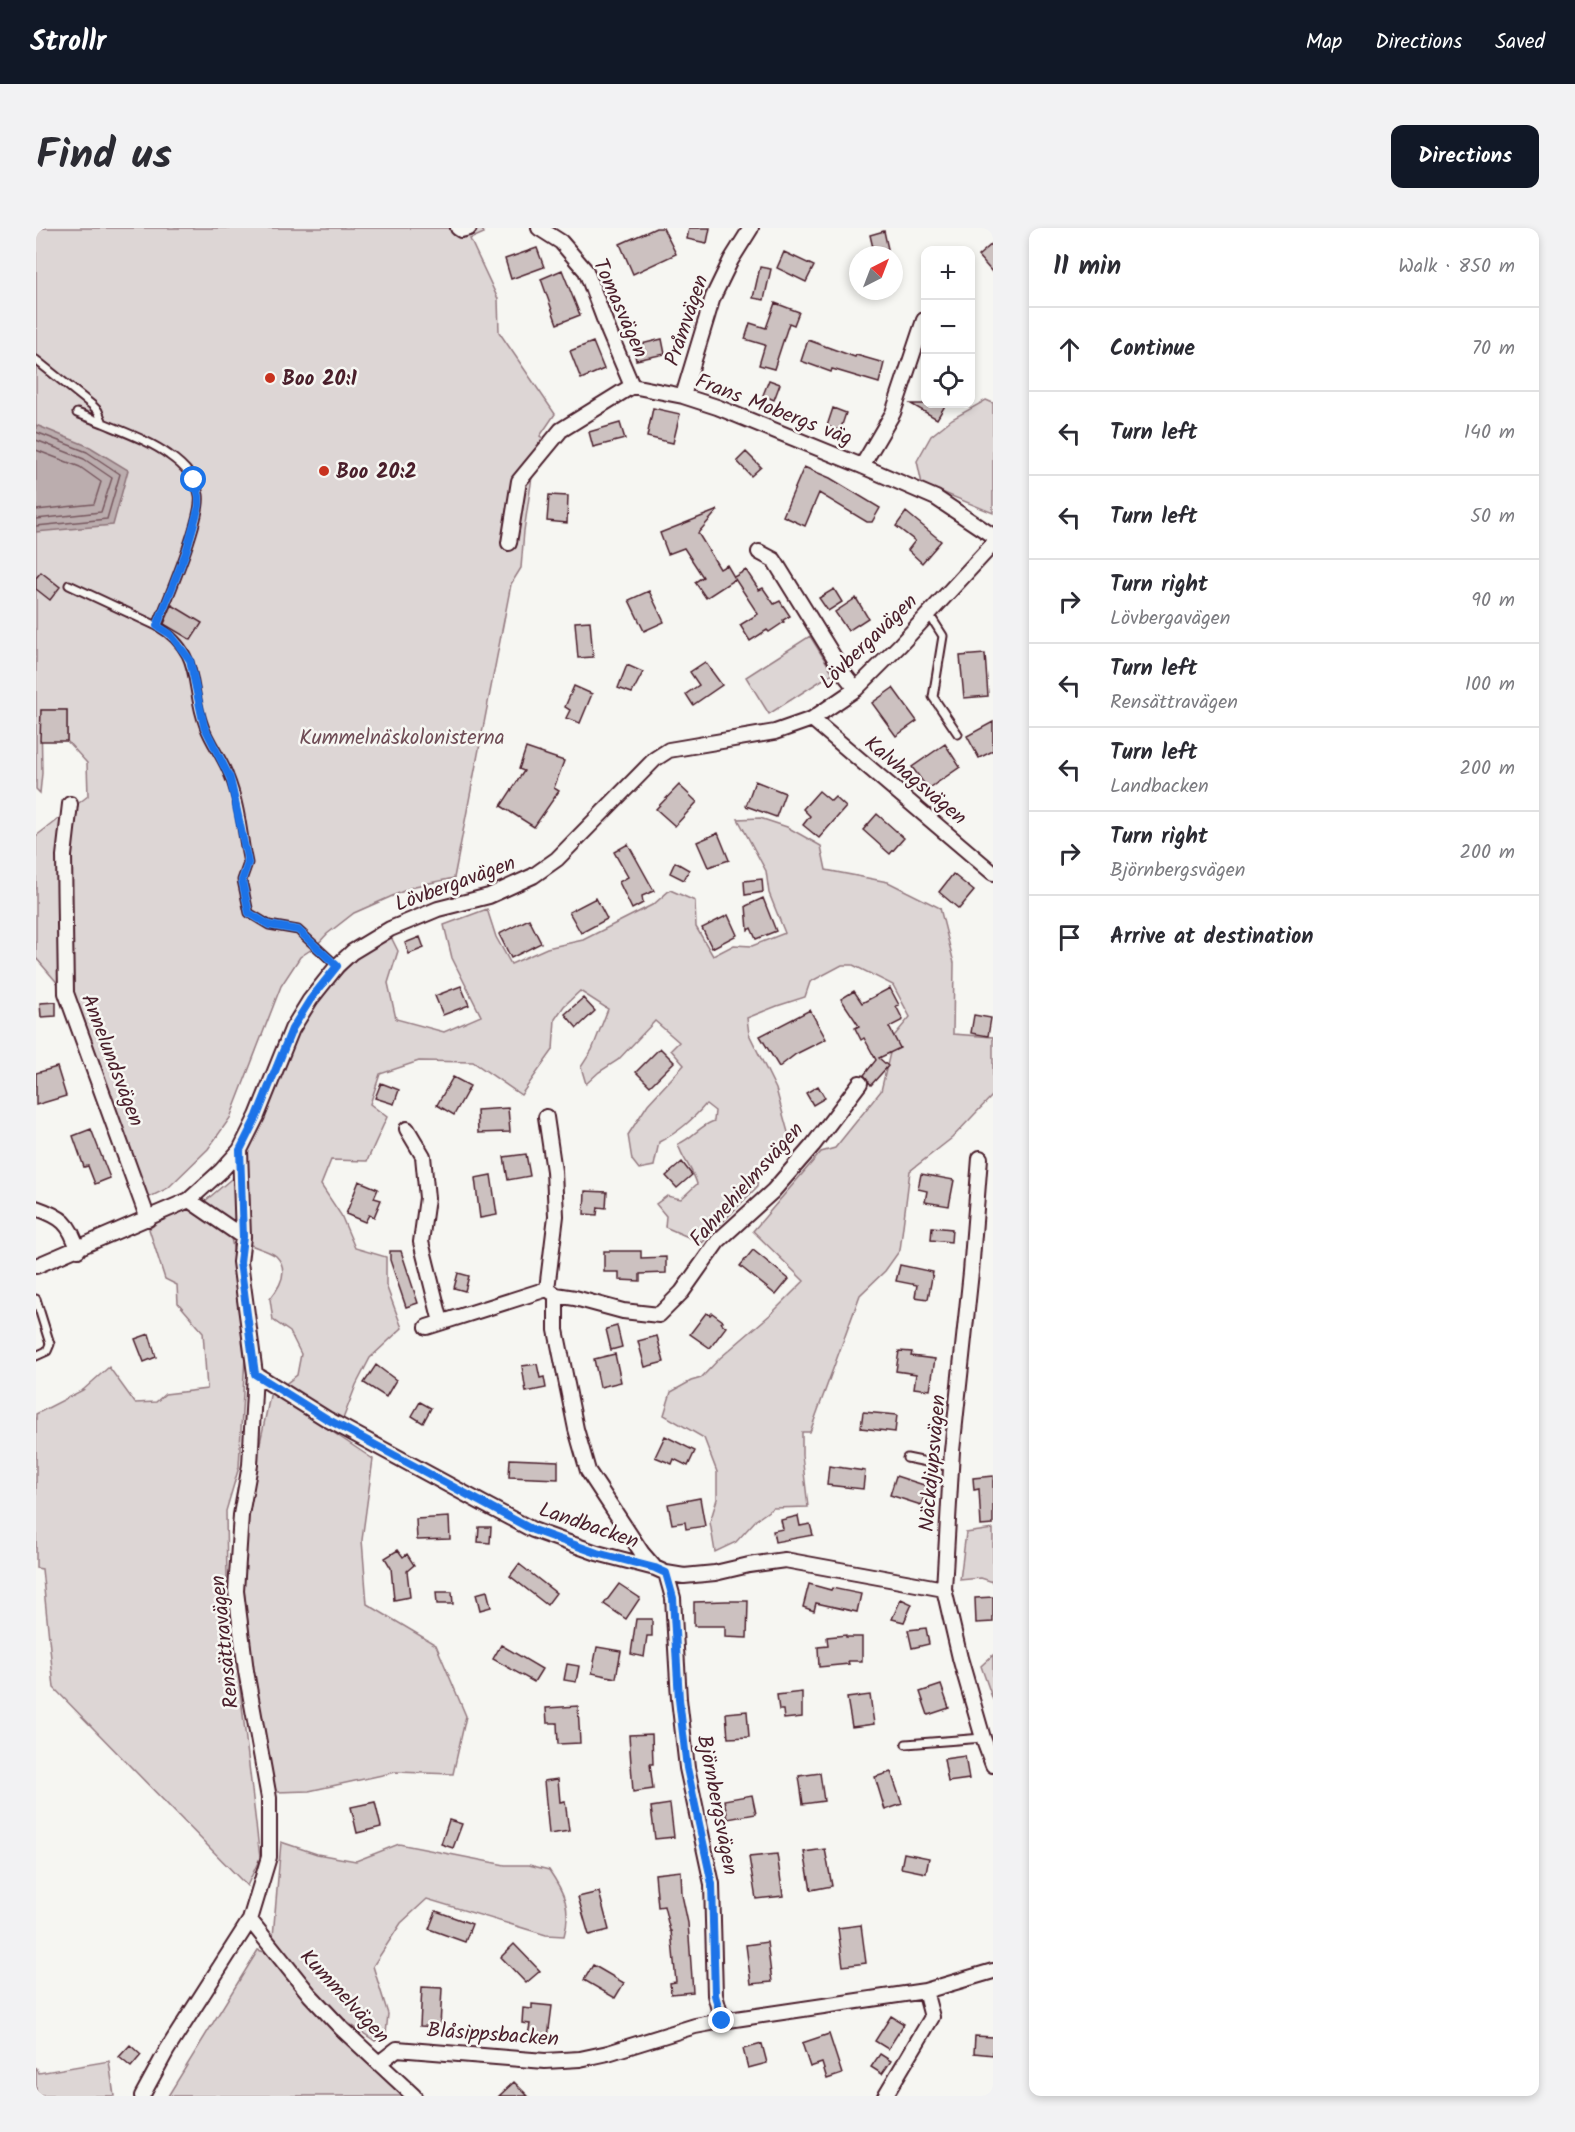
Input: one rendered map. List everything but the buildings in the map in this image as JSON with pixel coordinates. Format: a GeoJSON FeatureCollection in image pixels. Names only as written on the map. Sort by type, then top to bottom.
{"type":"FeatureCollection","features":[{"type":"Feature","properties":{"kind":"street"},"geometry":{"type":"LineString","coordinates":[[458,228],[461,230],[469,228]]}},
{"type":"Feature","properties":{"kind":"street","name":"Tomasvägen"},"geometry":{"type":"LineString","coordinates":[[539,228],[561,242],[586,270],[632,386]]}},
{"type":"Feature","properties":{"kind":"street","name":"Pråmvägen"},"geometry":{"type":"LineString","coordinates":[[683,396],[713,297],[731,260],[751,228]]}},
{"type":"Feature","properties":{"kind":"street","name":"Frans Mobergs väg"},"geometry":{"type":"LineString","coordinates":[[862,466],[893,413],[921,329]]}},
{"type":"Feature","properties":{"kind":"street"},"geometry":{"type":"LineString","coordinates":[[509,543],[519,481],[561,430],[632,386]]}},
{"type":"Feature","properties":{"kind":"street","name":"Frans Mobergs väg"},"geometry":{"type":"LineString","coordinates":[[632,386],[683,396],[717,407],[862,466],[936,498],[993,536]]}},
{"type":"Feature","properties":{"kind":"street","name":"Lövbergavägen"},"geometry":{"type":"LineString","coordinates":[[36,1266],[78,1250],[189,1200],[221,1171],[240,1150],[257,1116],[292,1029],[310,1000],[337,966],[352,952],[390,929],[438,909],[489,896],[533,876],[557,859],[655,759],[669,750],[775,732],[812,719],[856,689],[993,544]]}},
{"type":"Feature","properties":{"kind":"street"},"geometry":{"type":"LineString","coordinates":[[759,552],[774,560],[844,675],[856,689]]}},
{"type":"Feature","properties":{"kind":"street","name":"Kalvhagsvägen"},"geometry":{"type":"LineString","coordinates":[[812,719],[993,873]]}},
{"type":"Feature","properties":{"kind":"street","name":"Annelundsvägen"},"geometry":{"type":"LineString","coordinates":[[70,804],[64,856],[66,993],[148,1219]]}},
{"type":"Feature","properties":{"kind":"street","name":"Fahnehielmsvägen"},"geometry":{"type":"LineString","coordinates":[[427,1327],[551,1292],[622,1311],[659,1315],[682,1292],[718,1241],[773,1191],[813,1145],[860,1083]]}},
{"type":"Feature","properties":{"kind":"street","name":"Björnbergsvägen"},"geometry":{"type":"LineString","coordinates":[[546,1117],[554,1171],[556,1216],[551,1292],[556,1330],[576,1428],[588,1471],[642,1553],[661,1571],[673,1598],[679,1699],[687,1768],[712,1884],[715,1995],[722,2021]]}},
{"type":"Feature","properties":{"kind":"street"},"geometry":{"type":"LineString","coordinates":[[407,1129],[423,1156],[427,1198],[421,1242],[441,1322]]}},
{"type":"Feature","properties":{"kind":"street","name":"Rensättravägen"},"geometry":{"type":"LineString","coordinates":[[142,2096],[167,2050],[250,1920],[269,1857],[269,1798],[246,1671],[236,1591],[241,1515],[250,1465],[255,1374],[240,1262],[243,1237],[240,1150]]}},
{"type":"Feature","properties":{"kind":"street","name":"Näckdjupsvägen"},"geometry":{"type":"LineString","coordinates":[[980,1158],[951,1467],[944,1589],[960,1658],[993,1765]]}},
{"type":"Feature","properties":{"kind":"street"},"geometry":{"type":"LineString","coordinates":[[189,1200],[243,1237]]}},
{"type":"Feature","properties":{"kind":"street"},"geometry":{"type":"LineString","coordinates":[[36,1208],[60,1218],[67,1224],[78,1250]]}},
{"type":"Feature","properties":{"kind":"street","name":"Landbacken"},"geometry":{"type":"LineString","coordinates":[[255,1374],[327,1419],[533,1530],[597,1553],[684,1576],[715,1573],[749,1564],[785,1560],[944,1589]]}},
{"type":"Feature","properties":{"kind":"street","name":"Kummelvägen"},"geometry":{"type":"LineString","coordinates":[[250,1920],[310,1995],[342,2029],[414,2096]]}},
{"type":"Feature","properties":{"kind":"street"},"geometry":{"type":"LineString","coordinates":[[722,2021],[924,1991],[993,1971]]}},
{"type":"Feature","properties":{"kind":"street"},"geometry":{"type":"LineString","coordinates":[[885,2096],[932,2017],[924,1991]]}},
{"type":"Feature","properties":{"kind":"street","name":"Blåsippsbacken"},"geometry":{"type":"LineString","coordinates":[[379,2063],[397,2049],[545,2061],[580,2059],[608,2053],[695,2026],[722,2021]]}},
{"type":"Feature","properties":{"kind":"lane"},"geometry":{"type":"LineString","coordinates":[[36,360],[92,405],[98,411],[103,423]]}},
{"type":"Feature","properties":{"kind":"lane"},"geometry":{"type":"LineString","coordinates":[[77,413],[168,454],[194,480],[199,496],[199,506],[186,552],[157,626]]}},
{"type":"Feature","properties":{"kind":"lane"},"geometry":{"type":"LineString","coordinates":[[69,585],[170,634],[190,660],[204,726],[230,778],[248,863],[242,880],[249,913],[269,925],[298,930],[337,966]]}},
{"type":"Feature","properties":{"kind":"lane"},"geometry":{"type":"LineString","coordinates":[[929,614],[943,636],[933,697],[958,734]]}},
{"type":"Feature","properties":{"kind":"lane"},"geometry":{"type":"LineString","coordinates":[[36,1299],[50,1344],[47,1351],[36,1356]]}},
{"type":"Feature","properties":{"kind":"lane"},"geometry":{"type":"LineString","coordinates":[[907,1458],[951,1467]]}},
{"type":"Feature","properties":{"kind":"lane"},"geometry":{"type":"LineString","coordinates":[[906,1744],[983,1738]]}},
{"type":"Feature","properties":{"kind":"green space","name":"Kummelnäskolonisterna"},"geometry":{"type":"Polygon","coordinates":[[[36,228],[481,228],[484,233],[470,239],[498,299],[499,332],[555,414],[540,436],[554,447],[532,477],[521,568],[511,584],[454,878],[415,886],[354,913],[300,957],[281,986],[230,1118],[208,1149],[168,1188],[144,1200],[66,993],[36,958],[36,836],[88,796],[87,763],[67,741],[67,710],[41,710],[40,793],[36,789],[36,228]]]}},
{"type":"Feature","properties":{"kind":"green space"},"geometry":{"type":"Polygon","coordinates":[[[986,400],[993,403],[993,513],[922,484],[917,461],[931,436],[952,419],[986,400]]]}},
{"type":"Feature","properties":{"kind":"green space"},"geometry":{"type":"Polygon","coordinates":[[[810,636],[833,673],[769,714],[746,677],[810,636]]]}},
{"type":"Feature","properties":{"kind":"green space"},"geometry":{"type":"Polygon","coordinates":[[[760,818],[787,827],[821,846],[826,870],[888,882],[940,908],[954,963],[953,1034],[993,1037],[993,1095],[952,1138],[910,1171],[900,1250],[885,1271],[860,1295],[810,1432],[802,1432],[802,1455],[808,1507],[773,1508],[756,1520],[736,1542],[715,1552],[710,1522],[717,1499],[717,1472],[704,1438],[664,1415],[671,1392],[701,1378],[804,1281],[753,1231],[821,1152],[835,1148],[881,1091],[894,1036],[910,1017],[893,985],[853,965],[842,965],[810,982],[805,997],[747,1018],[749,1034],[776,1089],[789,1136],[758,1168],[757,1187],[702,1243],[665,1227],[666,1216],[656,1204],[667,1196],[681,1199],[697,1184],[678,1144],[714,1121],[715,1111],[706,1104],[685,1125],[659,1142],[654,1166],[639,1169],[632,1160],[628,1135],[648,1104],[684,1065],[671,1050],[679,1042],[655,1021],[618,1060],[586,1084],[581,1067],[592,1050],[608,1009],[580,991],[564,1006],[555,1019],[553,1050],[521,1095],[473,1062],[419,1061],[380,1074],[370,1104],[387,1117],[367,1161],[331,1160],[321,1185],[341,1215],[355,1248],[386,1257],[386,1285],[402,1328],[370,1358],[356,1385],[343,1419],[283,1386],[297,1375],[301,1354],[290,1332],[273,1320],[270,1299],[282,1278],[280,1261],[273,1254],[249,1244],[245,1202],[246,1151],[256,1135],[302,1021],[328,987],[360,955],[389,933],[398,951],[388,983],[396,1019],[444,1032],[481,1016],[452,958],[444,925],[487,909],[496,937],[511,964],[547,948],[583,940],[654,904],[670,890],[695,901],[696,927],[713,956],[734,945],[752,946],[785,933],[769,893],[766,871],[738,819],[760,818]]]}},
{"type":"Feature","properties":{"kind":"green space"},"geometry":{"type":"Polygon","coordinates":[[[237,1174],[238,1224],[204,1202],[237,1174]]]}},
{"type":"Feature","properties":{"kind":"green space"},"geometry":{"type":"Polygon","coordinates":[[[193,1209],[231,1238],[237,1267],[245,1356],[239,1467],[226,1511],[227,1579],[260,1858],[247,1886],[54,1688],[42,1569],[36,1568],[36,1414],[83,1390],[109,1367],[135,1403],[156,1402],[165,1394],[207,1389],[203,1332],[178,1303],[177,1285],[165,1279],[149,1229],[170,1213],[193,1209]]]}},
{"type":"Feature","properties":{"kind":"green space"},"geometry":{"type":"Polygon","coordinates":[[[271,1391],[373,1459],[362,1540],[367,1604],[436,1645],[466,1716],[453,1774],[396,1772],[309,1791],[276,1792],[259,1714],[244,1591],[247,1522],[254,1471],[271,1391]]]}},
{"type":"Feature","properties":{"kind":"green space"},"geometry":{"type":"Polygon","coordinates":[[[993,1529],[993,1582],[981,1578],[960,1580],[966,1533],[993,1529]]]}},
{"type":"Feature","properties":{"kind":"green space"},"geometry":{"type":"Polygon","coordinates":[[[993,1655],[993,1700],[981,1666],[993,1655]]]}},
{"type":"Feature","properties":{"kind":"green space"},"geometry":{"type":"Polygon","coordinates":[[[281,1842],[317,1854],[356,1861],[399,1844],[505,1865],[529,1865],[549,1870],[559,1886],[567,1909],[564,1936],[546,1935],[427,1899],[401,1923],[373,1966],[388,2014],[386,2034],[375,2041],[347,2022],[314,1988],[273,1937],[281,1842]]]}},
{"type":"Feature","properties":{"kind":"green space"},"geometry":{"type":"Polygon","coordinates":[[[258,1950],[274,1955],[336,2031],[403,2096],[168,2096],[258,1950]]]}},
{"type":"Feature","properties":{"kind":"green space"},"geometry":{"type":"Polygon","coordinates":[[[109,2061],[114,2096],[36,2096],[36,2067],[39,2073],[109,2061]]]}},
{"type":"Feature","properties":{"kind":"water"},"geometry":{"type":"Polygon","coordinates":[[[36,425],[90,447],[128,470],[113,525],[36,532],[36,425]]]}},
{"type":"Feature","properties":{"kind":"place","name":"Boo 20:1"},"geometry":{"type":"Point","coordinates":[270,378]}},
{"type":"Feature","properties":{"kind":"place","name":"Boo 20:2"},"geometry":{"type":"Point","coordinates":[324,471]}},
{"type":"Feature","properties":{"kind":"route"},"geometry":{"type":"LineString","coordinates":[[194,480],[199,496],[199,506],[186,552],[157,626],[179,643],[190,660],[204,726],[230,778],[241,821],[248,863],[242,880],[249,913],[269,925],[298,930],[337,966],[310,1000],[292,1029],[257,1116],[240,1150],[243,1237],[240,1262],[255,1374],[327,1419],[533,1530],[597,1553],[666,1573],[673,1598],[679,1699],[687,1768],[712,1884],[715,1995],[722,2021]]}}]}
